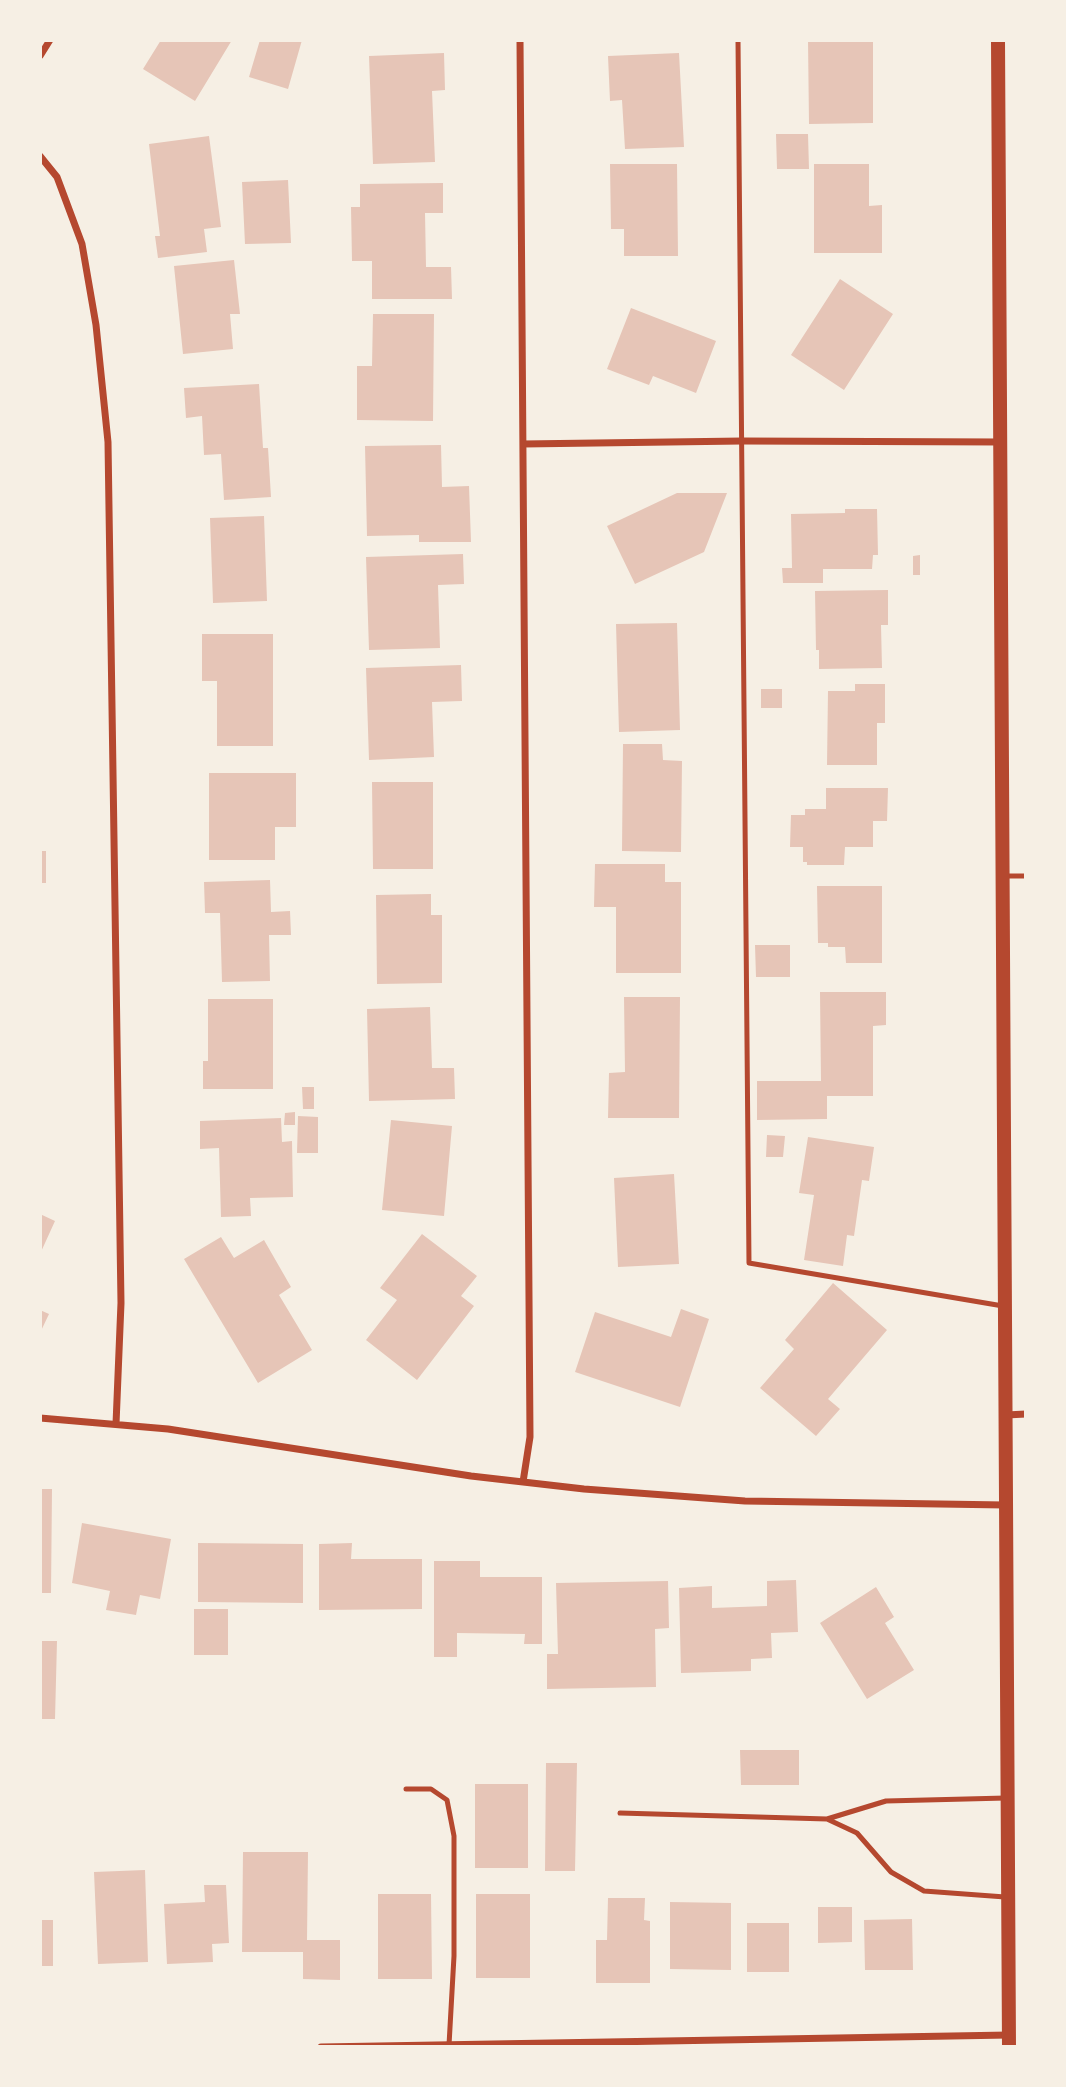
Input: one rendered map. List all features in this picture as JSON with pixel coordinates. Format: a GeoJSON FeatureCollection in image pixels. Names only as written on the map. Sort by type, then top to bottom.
{"type":"FeatureCollection","features":[{"type":"Feature","properties":{"kind":"main road"},"geometry":{"type":"LineString","coordinates":[[998,40],[1009,2041]]}},
{"type":"Feature","properties":{"kind":"street"},"geometry":{"type":"LineString","coordinates":[[40,57],[50,40]]}},
{"type":"Feature","properties":{"kind":"street"},"geometry":{"type":"LineString","coordinates":[[520,40],[530,1437],[523,1482]]}},
{"type":"Feature","properties":{"kind":"street"},"geometry":{"type":"LineString","coordinates":[[40,156],[57,177],[82,244],[96,326],[108,442],[121,1303],[116,1424]]}},
{"type":"Feature","properties":{"kind":"street"},"geometry":{"type":"LineString","coordinates":[[523,444],[1001,442]]}},
{"type":"Feature","properties":{"kind":"street"},"geometry":{"type":"LineString","coordinates":[[1006,1415],[1026,1414]]}},
{"type":"Feature","properties":{"kind":"street"},"geometry":{"type":"LineString","coordinates":[[40,1418],[168,1429],[584,1489],[745,1501],[1006,1505]]}},
{"type":"Feature","properties":{"kind":"street"},"geometry":{"type":"LineString","coordinates":[[321,2047],[1009,2041]]}},
{"type":"Feature","properties":{"kind":"lane"},"geometry":{"type":"LineString","coordinates":[[738,40],[749,1263],[1005,1306]]}},
{"type":"Feature","properties":{"kind":"lane"},"geometry":{"type":"LineString","coordinates":[[1003,876],[1026,876]]}},
{"type":"Feature","properties":{"kind":"lane"},"geometry":{"type":"LineString","coordinates":[[406,1789],[431,1789],[447,1800],[454,1836],[454,1956],[449,2045]]}},
{"type":"Feature","properties":{"kind":"lane"},"geometry":{"type":"LineString","coordinates":[[620,1813],[827,1819],[886,1801],[1008,1798]]}},
{"type":"Feature","properties":{"kind":"lane"},"geometry":{"type":"LineString","coordinates":[[827,1819],[857,1833],[891,1872],[924,1891],[1009,1897]]}},
{"type":"Feature","properties":{"kind":"building"},"geometry":{"type":"Polygon","coordinates":[[[161,40],[232,40],[195,101],[143,69],[161,40]]]}},
{"type":"Feature","properties":{"kind":"building"},"geometry":{"type":"Polygon","coordinates":[[[260,40],[302,40],[288,89],[249,77],[260,40]]]}},
{"type":"Feature","properties":{"kind":"building"},"geometry":{"type":"Polygon","coordinates":[[[808,40],[873,40],[873,123],[809,124],[808,40]]]}},
{"type":"Feature","properties":{"kind":"building"},"geometry":{"type":"Polygon","coordinates":[[[444,53],[445,90],[432,91],[435,162],[373,164],[369,56],[444,53]]]}},
{"type":"Feature","properties":{"kind":"building"},"geometry":{"type":"Polygon","coordinates":[[[679,53],[684,147],[625,149],[622,100],[610,101],[608,56],[679,53]]]}},
{"type":"Feature","properties":{"kind":"building"},"geometry":{"type":"Polygon","coordinates":[[[776,134],[808,134],[809,169],[777,169],[776,134]]]}},
{"type":"Feature","properties":{"kind":"building"},"geometry":{"type":"Polygon","coordinates":[[[209,136],[221,227],[204,229],[207,252],[158,258],[155,236],[160,236],[149,144],[209,136]]]}},
{"type":"Feature","properties":{"kind":"building"},"geometry":{"type":"Polygon","coordinates":[[[610,164],[677,164],[678,256],[624,256],[624,229],[611,229],[610,164]]]}},
{"type":"Feature","properties":{"kind":"building"},"geometry":{"type":"Polygon","coordinates":[[[814,164],[869,164],[869,206],[882,205],[882,253],[814,253],[814,164]]]}},
{"type":"Feature","properties":{"kind":"building"},"geometry":{"type":"Polygon","coordinates":[[[288,180],[291,243],[245,244],[242,182],[288,180]]]}},
{"type":"Feature","properties":{"kind":"building"},"geometry":{"type":"Polygon","coordinates":[[[443,183],[443,213],[425,213],[426,267],[451,267],[452,299],[372,299],[372,261],[352,261],[351,207],[360,207],[360,184],[443,183]]]}},
{"type":"Feature","properties":{"kind":"building"},"geometry":{"type":"Polygon","coordinates":[[[234,260],[240,314],[230,314],[233,349],[183,354],[174,266],[234,260]]]}},
{"type":"Feature","properties":{"kind":"building"},"geometry":{"type":"Polygon","coordinates":[[[840,279],[893,314],[844,390],[791,355],[840,279]]]}},
{"type":"Feature","properties":{"kind":"building"},"geometry":{"type":"Polygon","coordinates":[[[631,308],[716,341],[696,393],[653,376],[649,385],[607,369],[631,308]]]}},
{"type":"Feature","properties":{"kind":"building"},"geometry":{"type":"Polygon","coordinates":[[[373,314],[434,314],[433,421],[357,420],[357,366],[372,366],[373,314]]]}},
{"type":"Feature","properties":{"kind":"building"},"geometry":{"type":"Polygon","coordinates":[[[259,384],[263,448],[268,448],[271,497],[224,500],[221,454],[204,455],[202,416],[186,418],[184,388],[259,384]]]}},
{"type":"Feature","properties":{"kind":"building"},"geometry":{"type":"Polygon","coordinates":[[[441,445],[442,487],[469,486],[471,542],[419,542],[419,535],[367,536],[365,446],[441,445]]]}},
{"type":"Feature","properties":{"kind":"building"},"geometry":{"type":"Polygon","coordinates":[[[677,493],[727,493],[704,552],[635,584],[607,526],[677,493]]]}},
{"type":"Feature","properties":{"kind":"building"},"geometry":{"type":"Polygon","coordinates":[[[845,509],[877,509],[878,555],[873,555],[872,569],[823,569],[823,583],[783,583],[782,568],[792,568],[791,514],[845,513],[845,509]]]}},
{"type":"Feature","properties":{"kind":"building"},"geometry":{"type":"Polygon","coordinates":[[[264,516],[267,601],[213,603],[210,518],[264,516]]]}},
{"type":"Feature","properties":{"kind":"building"},"geometry":{"type":"Polygon","coordinates":[[[463,554],[464,584],[438,585],[440,648],[369,650],[366,557],[463,554]]]}},
{"type":"Feature","properties":{"kind":"building"},"geometry":{"type":"Polygon","coordinates":[[[920,555],[920,575],[913,575],[913,556],[920,555]]]}},
{"type":"Feature","properties":{"kind":"building"},"geometry":{"type":"Polygon","coordinates":[[[888,590],[888,625],[881,625],[882,668],[819,669],[815,591],[888,590]]]}},
{"type":"Feature","properties":{"kind":"building"},"geometry":{"type":"Polygon","coordinates":[[[677,623],[680,730],[619,732],[616,624],[677,623]]]}},
{"type":"Feature","properties":{"kind":"building"},"geometry":{"type":"Polygon","coordinates":[[[202,634],[273,634],[273,746],[217,746],[217,681],[202,681],[202,634]]]}},
{"type":"Feature","properties":{"kind":"building"},"geometry":{"type":"Polygon","coordinates":[[[461,665],[462,701],[432,702],[434,757],[369,760],[366,668],[461,665]]]}},
{"type":"Feature","properties":{"kind":"building"},"geometry":{"type":"Polygon","coordinates":[[[855,684],[885,684],[885,723],[877,723],[877,765],[827,765],[828,691],[855,691],[855,684]]]}},
{"type":"Feature","properties":{"kind":"building"},"geometry":{"type":"Polygon","coordinates":[[[761,689],[782,689],[782,708],[761,708],[761,689]]]}},
{"type":"Feature","properties":{"kind":"building"},"geometry":{"type":"Polygon","coordinates":[[[623,744],[662,744],[663,760],[682,761],[681,852],[622,851],[623,744]]]}},
{"type":"Feature","properties":{"kind":"building"},"geometry":{"type":"Polygon","coordinates":[[[209,773],[296,773],[296,827],[275,827],[275,860],[209,860],[209,773]]]}},
{"type":"Feature","properties":{"kind":"building"},"geometry":{"type":"Polygon","coordinates":[[[372,782],[433,782],[433,869],[373,869],[372,782]]]}},
{"type":"Feature","properties":{"kind":"building"},"geometry":{"type":"Polygon","coordinates":[[[826,788],[888,788],[887,821],[873,821],[873,847],[845,847],[844,865],[807,865],[807,862],[803,862],[803,847],[790,847],[791,815],[805,815],[805,809],[826,809],[826,788]]]}},
{"type":"Feature","properties":{"kind":"building"},"geometry":{"type":"Polygon","coordinates":[[[40,851],[46,851],[46,883],[40,883],[40,851]]]}},
{"type":"Feature","properties":{"kind":"building"},"geometry":{"type":"Polygon","coordinates":[[[595,864],[665,864],[665,882],[681,882],[681,973],[616,973],[616,907],[594,907],[595,864]]]}},
{"type":"Feature","properties":{"kind":"building"},"geometry":{"type":"Polygon","coordinates":[[[270,880],[271,912],[290,911],[291,935],[269,935],[270,981],[222,982],[220,913],[205,913],[204,882],[270,880]]]}},
{"type":"Feature","properties":{"kind":"building"},"geometry":{"type":"Polygon","coordinates":[[[817,886],[882,886],[882,963],[846,963],[845,947],[828,947],[828,943],[818,943],[817,886]]]}},
{"type":"Feature","properties":{"kind":"building"},"geometry":{"type":"Polygon","coordinates":[[[431,894],[431,915],[442,915],[442,983],[377,984],[376,895],[431,894]]]}},
{"type":"Feature","properties":{"kind":"building"},"geometry":{"type":"Polygon","coordinates":[[[755,945],[790,945],[790,977],[756,977],[755,945]]]}},
{"type":"Feature","properties":{"kind":"building"},"geometry":{"type":"Polygon","coordinates":[[[820,992],[886,992],[886,1025],[873,1026],[873,1096],[827,1096],[827,1119],[757,1120],[757,1081],[821,1081],[820,992]]]}},
{"type":"Feature","properties":{"kind":"building"},"geometry":{"type":"Polygon","coordinates":[[[624,997],[680,997],[679,1118],[608,1118],[609,1073],[625,1072],[624,997]]]}},
{"type":"Feature","properties":{"kind":"building"},"geometry":{"type":"Polygon","coordinates":[[[208,999],[273,999],[273,1089],[203,1089],[203,1061],[208,1061],[208,999]]]}},
{"type":"Feature","properties":{"kind":"building"},"geometry":{"type":"Polygon","coordinates":[[[430,1007],[432,1068],[454,1068],[455,1099],[369,1101],[367,1009],[430,1007]]]}},
{"type":"Feature","properties":{"kind":"building"},"geometry":{"type":"Polygon","coordinates":[[[302,1087],[314,1087],[314,1109],[303,1109],[302,1087]]]}},
{"type":"Feature","properties":{"kind":"building"},"geometry":{"type":"Polygon","coordinates":[[[295,1112],[295,1125],[284,1125],[285,1113],[295,1112]]]}},
{"type":"Feature","properties":{"kind":"building"},"geometry":{"type":"Polygon","coordinates":[[[298,1116],[318,1117],[318,1153],[297,1153],[298,1116]]]}},
{"type":"Feature","properties":{"kind":"building"},"geometry":{"type":"Polygon","coordinates":[[[281,1118],[282,1142],[292,1141],[293,1197],[250,1198],[251,1216],[221,1217],[219,1148],[200,1149],[200,1121],[281,1118]]]}},
{"type":"Feature","properties":{"kind":"building"},"geometry":{"type":"Polygon","coordinates":[[[391,1120],[452,1126],[444,1216],[382,1210],[391,1120]]]}},
{"type":"Feature","properties":{"kind":"building"},"geometry":{"type":"Polygon","coordinates":[[[767,1135],[785,1136],[783,1157],[766,1157],[767,1135]]]}},
{"type":"Feature","properties":{"kind":"building"},"geometry":{"type":"Polygon","coordinates":[[[808,1137],[874,1147],[869,1181],[862,1180],[854,1236],[847,1235],[843,1266],[804,1260],[814,1195],[799,1193],[808,1137]]]}},
{"type":"Feature","properties":{"kind":"building"},"geometry":{"type":"Polygon","coordinates":[[[674,1174],[679,1264],[618,1267],[614,1178],[674,1174]]]}},
{"type":"Feature","properties":{"kind":"building"},"geometry":{"type":"Polygon","coordinates":[[[40,1214],[55,1221],[40,1254],[40,1214]]]}},
{"type":"Feature","properties":{"kind":"building"},"geometry":{"type":"Polygon","coordinates":[[[422,1234],[477,1276],[461,1296],[474,1306],[417,1380],[366,1340],[397,1300],[380,1288],[422,1234]]]}},
{"type":"Feature","properties":{"kind":"building"},"geometry":{"type":"Polygon","coordinates":[[[221,1237],[234,1258],[264,1240],[291,1287],[279,1295],[312,1350],[258,1383],[184,1259],[221,1237]]]}},
{"type":"Feature","properties":{"kind":"building"},"geometry":{"type":"Polygon","coordinates":[[[833,1283],[887,1330],[828,1399],[840,1409],[816,1436],[760,1388],[794,1349],[785,1340],[833,1283]]]}},
{"type":"Feature","properties":{"kind":"building"},"geometry":{"type":"Polygon","coordinates":[[[681,1309],[709,1319],[680,1407],[575,1372],[595,1312],[671,1337],[681,1309]]]}},
{"type":"Feature","properties":{"kind":"building"},"geometry":{"type":"Polygon","coordinates":[[[40,1310],[49,1314],[40,1333],[40,1310]]]}},
{"type":"Feature","properties":{"kind":"building"},"geometry":{"type":"Polygon","coordinates":[[[40,1489],[52,1489],[51,1593],[40,1593],[40,1489]]]}},
{"type":"Feature","properties":{"kind":"building"},"geometry":{"type":"Polygon","coordinates":[[[82,1523],[171,1539],[160,1599],[140,1595],[136,1615],[106,1610],[110,1591],[72,1583],[82,1523]]]}},
{"type":"Feature","properties":{"kind":"building"},"geometry":{"type":"Polygon","coordinates":[[[198,1543],[303,1544],[303,1603],[198,1602],[198,1543]]]}},
{"type":"Feature","properties":{"kind":"building"},"geometry":{"type":"Polygon","coordinates":[[[352,1543],[351,1559],[422,1559],[422,1609],[319,1610],[319,1544],[352,1543]]]}},
{"type":"Feature","properties":{"kind":"building"},"geometry":{"type":"Polygon","coordinates":[[[434,1561],[480,1561],[480,1577],[542,1577],[542,1644],[524,1644],[525,1634],[457,1633],[457,1657],[434,1657],[434,1561]]]}},
{"type":"Feature","properties":{"kind":"building"},"geometry":{"type":"Polygon","coordinates":[[[796,1580],[798,1632],[771,1633],[772,1658],[751,1659],[751,1671],[681,1673],[679,1588],[712,1586],[712,1608],[767,1606],[767,1581],[796,1580]]]}},
{"type":"Feature","properties":{"kind":"building"},"geometry":{"type":"Polygon","coordinates":[[[668,1581],[669,1628],[655,1629],[656,1687],[547,1689],[547,1654],[558,1654],[556,1583],[668,1581]]]}},
{"type":"Feature","properties":{"kind":"building"},"geometry":{"type":"Polygon","coordinates":[[[876,1587],[894,1617],[885,1623],[914,1670],[867,1699],[820,1623],[876,1587]]]}},
{"type":"Feature","properties":{"kind":"building"},"geometry":{"type":"Polygon","coordinates":[[[194,1609],[228,1609],[228,1655],[194,1655],[194,1609]]]}},
{"type":"Feature","properties":{"kind":"building"},"geometry":{"type":"Polygon","coordinates":[[[40,1641],[57,1641],[55,1719],[40,1719],[40,1641]]]}},
{"type":"Feature","properties":{"kind":"building"},"geometry":{"type":"Polygon","coordinates":[[[740,1750],[799,1750],[799,1785],[741,1785],[740,1750]]]}},
{"type":"Feature","properties":{"kind":"building"},"geometry":{"type":"Polygon","coordinates":[[[546,1763],[577,1763],[575,1871],[545,1871],[546,1763]]]}},
{"type":"Feature","properties":{"kind":"building"},"geometry":{"type":"Polygon","coordinates":[[[475,1784],[528,1784],[528,1868],[475,1868],[475,1784]]]}},
{"type":"Feature","properties":{"kind":"building"},"geometry":{"type":"Polygon","coordinates":[[[243,1852],[308,1852],[307,1940],[340,1940],[340,1980],[303,1979],[303,1952],[242,1952],[243,1852]]]}},
{"type":"Feature","properties":{"kind":"building"},"geometry":{"type":"Polygon","coordinates":[[[145,1870],[148,1962],[98,1964],[94,1872],[145,1870]]]}},
{"type":"Feature","properties":{"kind":"building"},"geometry":{"type":"Polygon","coordinates":[[[204,1885],[226,1885],[229,1943],[212,1944],[213,1962],[167,1964],[164,1904],[205,1902],[204,1885]]]}},
{"type":"Feature","properties":{"kind":"building"},"geometry":{"type":"Polygon","coordinates":[[[378,1894],[431,1894],[432,1979],[378,1979],[378,1894]]]}},
{"type":"Feature","properties":{"kind":"building"},"geometry":{"type":"Polygon","coordinates":[[[476,1894],[530,1894],[530,1978],[476,1978],[476,1894]]]}},
{"type":"Feature","properties":{"kind":"building"},"geometry":{"type":"Polygon","coordinates":[[[608,1898],[645,1898],[644,1920],[650,1921],[650,1983],[596,1983],[596,1940],[607,1940],[608,1898]]]}},
{"type":"Feature","properties":{"kind":"building"},"geometry":{"type":"Polygon","coordinates":[[[670,1902],[731,1903],[731,1970],[670,1969],[670,1902]]]}},
{"type":"Feature","properties":{"kind":"building"},"geometry":{"type":"Polygon","coordinates":[[[818,1907],[852,1907],[852,1942],[818,1943],[818,1907]]]}},
{"type":"Feature","properties":{"kind":"building"},"geometry":{"type":"Polygon","coordinates":[[[912,1919],[913,1970],[865,1970],[864,1920],[912,1919]]]}},
{"type":"Feature","properties":{"kind":"building"},"geometry":{"type":"Polygon","coordinates":[[[40,1920],[53,1920],[53,1966],[40,1966],[40,1920]]]}},
{"type":"Feature","properties":{"kind":"building"},"geometry":{"type":"Polygon","coordinates":[[[747,1923],[789,1923],[789,1972],[747,1972],[747,1923]]]}}]}
